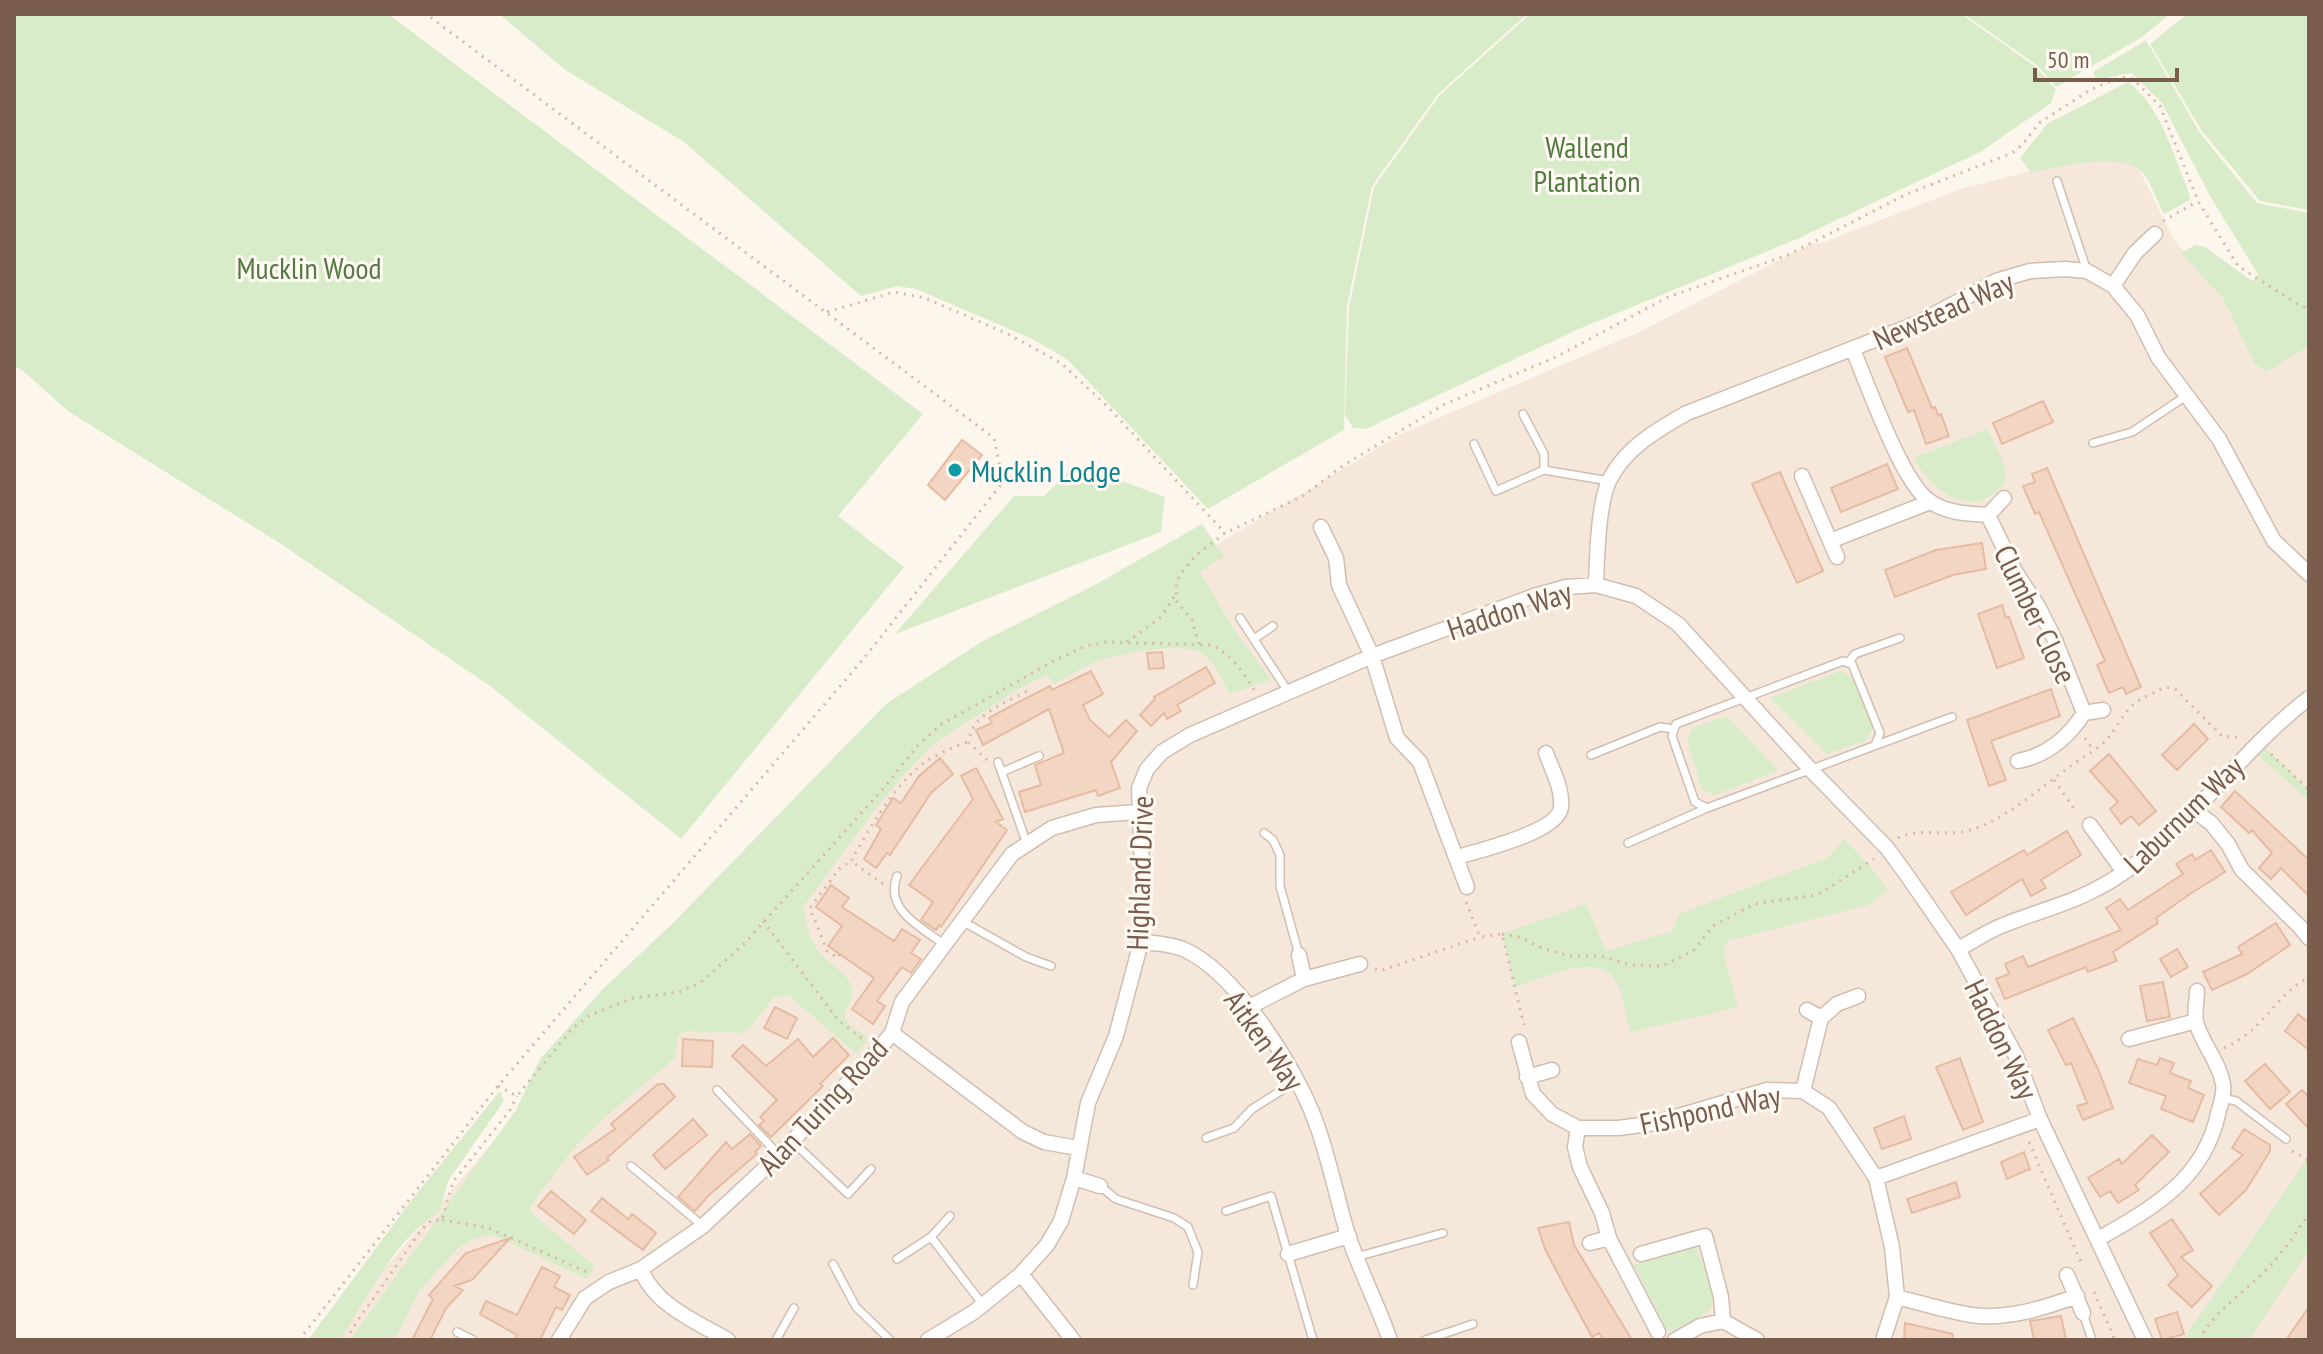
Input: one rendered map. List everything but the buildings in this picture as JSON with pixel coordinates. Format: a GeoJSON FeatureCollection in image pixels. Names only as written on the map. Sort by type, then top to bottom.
{"type":"FeatureCollection","features":[{"type":"Feature","properties":{"kind":"street"},"geometry":{"type":"LineString","coordinates":[[2113,286],[2135,253],[2155,234]]}},
{"type":"Feature","properties":{"kind":"street","name":"Newstead Way"},"geometry":{"type":"LineString","coordinates":[[1596,585],[1599,528],[1609,481],[1632,450],[1655,430],[1687,413],[1918,323],[1996,281],[2030,271],[2065,269],[2087,271],[2113,286],[2137,315],[2158,357],[2219,439],[2274,541],[2309,574]]}},
{"type":"Feature","properties":{"kind":"street"},"geometry":{"type":"LineString","coordinates":[[1830,541],[1930,502],[1916,489],[1903,466],[1853,350]]}},
{"type":"Feature","properties":{"kind":"street"},"geometry":{"type":"LineString","coordinates":[[1802,476],[1837,557]]}},
{"type":"Feature","properties":{"kind":"street","name":"Clumber Close"},"geometry":{"type":"LineString","coordinates":[[1930,502],[1965,514],[1988,515],[2004,498]]}},
{"type":"Feature","properties":{"kind":"street","name":"Clumber Close"},"geometry":{"type":"LineString","coordinates":[[1988,515],[2015,571],[2055,640],[2084,713]]}},
{"type":"Feature","properties":{"kind":"street"},"geometry":{"type":"LineString","coordinates":[[1319,536],[1336,558],[1339,585],[1372,656],[1397,738],[1420,762],[1467,887]]}},
{"type":"Feature","properties":{"kind":"street","name":"Haddon Way"},"geometry":{"type":"LineString","coordinates":[[1289,693],[1372,656],[1566,587],[1596,585],[1636,596],[1678,624],[1810,769],[1887,848],[1958,949],[2016,1056],[2040,1119],[2145,1340]]}},
{"type":"Feature","properties":{"kind":"street","name":"Highland Drive"},"geometry":{"type":"LineString","coordinates":[[928,1340],[983,1305],[1021,1274],[1047,1245],[1061,1221],[1074,1178],[1088,1103],[1116,1036],[1141,942],[1143,894],[1138,812],[1139,788],[1147,769],[1162,752],[1190,735],[1289,693]]}},
{"type":"Feature","properties":{"kind":"street","name":"Laburnum Way"},"geometry":{"type":"LineString","coordinates":[[1958,949],[2004,924],[2092,893],[2124,872],[2193,810],[2258,741],[2309,698]]}},
{"type":"Feature","properties":{"kind":"street","name":"Clumber Close"},"geometry":{"type":"LineString","coordinates":[[2018,761],[2033,758],[2060,743],[2084,713],[2103,710]]}},
{"type":"Feature","properties":{"kind":"street"},"geometry":{"type":"LineString","coordinates":[[1458,857],[1544,828],[1559,816],[1562,805],[1559,788],[1546,753]]}},
{"type":"Feature","properties":{"kind":"street"},"geometry":{"type":"LineString","coordinates":[[2193,810],[2211,823],[2228,844],[2242,870],[2309,938]]}},
{"type":"Feature","properties":{"kind":"street","name":"Alan Turing Road"},"geometry":{"type":"LineString","coordinates":[[559,1340],[585,1298],[609,1282],[641,1269],[703,1226],[779,1155],[874,1055],[892,1033],[902,1002],[1012,854],[1052,828],[1096,815],[1138,812]]}},
{"type":"Feature","properties":{"kind":"street"},"geometry":{"type":"LineString","coordinates":[[2090,825],[2124,872]]}},
{"type":"Feature","properties":{"kind":"street","name":"Aitken Way"},"geometry":{"type":"LineString","coordinates":[[1141,942],[1183,949],[1209,966],[1249,1007],[1298,1079],[1320,1134],[1356,1257],[1390,1340]]}},
{"type":"Feature","properties":{"kind":"street"},"geometry":{"type":"LineString","coordinates":[[1299,955],[1304,979]]}},
{"type":"Feature","properties":{"kind":"street"},"geometry":{"type":"LineString","coordinates":[[1249,1007],[1304,979],[1360,964]]}},
{"type":"Feature","properties":{"kind":"street"},"geometry":{"type":"LineString","coordinates":[[2098,1239],[2141,1216],[2166,1198],[2188,1175],[2210,1136],[2225,1089],[2220,1069],[2196,1021],[2197,991]]}},
{"type":"Feature","properties":{"kind":"street"},"geometry":{"type":"LineString","coordinates":[[1803,1091],[1821,1018],[1837,1004],[1858,996]]}},
{"type":"Feature","properties":{"kind":"street"},"geometry":{"type":"LineString","coordinates":[[1807,1010],[1821,1018]]}},
{"type":"Feature","properties":{"kind":"street"},"geometry":{"type":"LineString","coordinates":[[2129,1039],[2196,1021]]}},
{"type":"Feature","properties":{"kind":"street"},"geometry":{"type":"LineString","coordinates":[[892,1033],[1023,1132],[1044,1142],[1078,1148]]}},
{"type":"Feature","properties":{"kind":"street"},"geometry":{"type":"LineString","coordinates":[[1519,1042],[1533,1094],[1552,1114],[1578,1128],[1575,1147],[1580,1167],[1602,1213],[1609,1238],[1658,1332]]}},
{"type":"Feature","properties":{"kind":"street"},"geometry":{"type":"LineString","coordinates":[[1527,1077],[1552,1070]]}},
{"type":"Feature","properties":{"kind":"street","name":"Fishpond Way"},"geometry":{"type":"LineString","coordinates":[[1578,1128],[1619,1128],[1655,1123],[1767,1090],[1803,1091],[1829,1108],[1876,1178]]}},
{"type":"Feature","properties":{"kind":"street"},"geometry":{"type":"LineString","coordinates":[[1883,1340],[1897,1297],[1892,1247],[1876,1178],[2040,1119]]}},
{"type":"Feature","properties":{"kind":"street"},"geometry":{"type":"LineString","coordinates":[[1074,1178],[1100,1186]]}},
{"type":"Feature","properties":{"kind":"street"},"geometry":{"type":"LineString","coordinates":[[1288,1254],[1349,1236]]}},
{"type":"Feature","properties":{"kind":"street"},"geometry":{"type":"LineString","coordinates":[[1641,1254],[1705,1236],[1721,1297],[1723,1321]]}},
{"type":"Feature","properties":{"kind":"street"},"geometry":{"type":"LineString","coordinates":[[1590,1243],[1609,1238]]}},
{"type":"Feature","properties":{"kind":"street"},"geometry":{"type":"LineString","coordinates":[[641,1269],[654,1292],[728,1340]]}},
{"type":"Feature","properties":{"kind":"street"},"geometry":{"type":"LineString","coordinates":[[1021,1274],[1073,1340]]}},
{"type":"Feature","properties":{"kind":"street"},"geometry":{"type":"LineString","coordinates":[[2067,1275],[2083,1313]]}},
{"type":"Feature","properties":{"kind":"street"},"geometry":{"type":"LineString","coordinates":[[1897,1297],[1974,1315],[2004,1315],[2045,1308],[2077,1296]]}},
{"type":"Feature","properties":{"kind":"street"},"geometry":{"type":"LineString","coordinates":[[1675,1340],[1700,1326],[1723,1321],[1757,1340]]}},
{"type":"Feature","properties":{"kind":"lane"},"geometry":{"type":"LineString","coordinates":[[2057,181],[2087,271]]}},
{"type":"Feature","properties":{"kind":"lane"},"geometry":{"type":"LineString","coordinates":[[2093,443],[2132,432],[2187,395]]}},
{"type":"Feature","properties":{"kind":"lane"},"geometry":{"type":"LineString","coordinates":[[1523,414],[1544,454],[1544,470]]}},
{"type":"Feature","properties":{"kind":"lane"},"geometry":{"type":"LineString","coordinates":[[1474,444],[1496,491],[1544,470],[1609,481]]}},
{"type":"Feature","properties":{"kind":"lane"},"geometry":{"type":"LineString","coordinates":[[1240,618],[1289,693]]}},
{"type":"Feature","properties":{"kind":"lane"},"geometry":{"type":"LineString","coordinates":[[1254,639],[1273,626]]}},
{"type":"Feature","properties":{"kind":"lane"},"geometry":{"type":"LineString","coordinates":[[1848,663],[1855,654],[1900,638]]}},
{"type":"Feature","properties":{"kind":"lane"},"geometry":{"type":"LineString","coordinates":[[1707,808],[1695,802],[1672,736],[1676,724],[1843,661],[1852,664],[1880,733],[1875,745]]}},
{"type":"Feature","properties":{"kind":"lane"},"geometry":{"type":"LineString","coordinates":[[1628,843],[1707,808],[1952,717]]}},
{"type":"Feature","properties":{"kind":"lane"},"geometry":{"type":"LineString","coordinates":[[1591,755],[1660,727],[1674,729]]}},
{"type":"Feature","properties":{"kind":"lane"},"geometry":{"type":"LineString","coordinates":[[1027,844],[1000,767],[1039,756]]}},
{"type":"Feature","properties":{"kind":"lane"},"geometry":{"type":"LineString","coordinates":[[1264,833],[1273,840],[1280,855],[1280,886],[1299,955]]}},
{"type":"Feature","properties":{"kind":"lane"},"geometry":{"type":"LineString","coordinates":[[897,876],[894,892],[899,910],[945,945]]}},
{"type":"Feature","properties":{"kind":"lane"},"geometry":{"type":"LineString","coordinates":[[962,921],[1026,957],[1051,966]]}},
{"type":"Feature","properties":{"kind":"lane"},"geometry":{"type":"LineString","coordinates":[[1206,1138],[1234,1128],[1252,1109],[1298,1079]]}},
{"type":"Feature","properties":{"kind":"lane"},"geometry":{"type":"LineString","coordinates":[[717,1090],[779,1155]]}},
{"type":"Feature","properties":{"kind":"lane"},"geometry":{"type":"LineString","coordinates":[[2222,1098],[2236,1101],[2286,1139]]}},
{"type":"Feature","properties":{"kind":"lane"},"geometry":{"type":"LineString","coordinates":[[792,1141],[848,1194],[871,1169]]}},
{"type":"Feature","properties":{"kind":"lane"},"geometry":{"type":"LineString","coordinates":[[631,1166],[703,1226]]}},
{"type":"Feature","properties":{"kind":"lane"},"geometry":{"type":"LineString","coordinates":[[1100,1186],[1116,1199],[1174,1218],[1188,1227],[1198,1252],[1193,1285]]}},
{"type":"Feature","properties":{"kind":"lane"},"geometry":{"type":"LineString","coordinates":[[1226,1211],[1271,1196],[1313,1340]]}},
{"type":"Feature","properties":{"kind":"lane"},"geometry":{"type":"LineString","coordinates":[[897,1259],[931,1237],[950,1216]]}},
{"type":"Feature","properties":{"kind":"lane"},"geometry":{"type":"LineString","coordinates":[[1356,1257],[1443,1233]]}},
{"type":"Feature","properties":{"kind":"lane"},"geometry":{"type":"LineString","coordinates":[[931,1237],[983,1305]]}},
{"type":"Feature","properties":{"kind":"lane"},"geometry":{"type":"LineString","coordinates":[[833,1264],[856,1307],[890,1340]]}},
{"type":"Feature","properties":{"kind":"lane"},"geometry":{"type":"LineString","coordinates":[[776,1340],[794,1308]]}},
{"type":"Feature","properties":{"kind":"lane"},"geometry":{"type":"LineString","coordinates":[[2083,1313],[2092,1340]]}},
{"type":"Feature","properties":{"kind":"lane"},"geometry":{"type":"LineString","coordinates":[[1425,1340],[1473,1324]]}},
{"type":"Feature","properties":{"kind":"lane"},"geometry":{"type":"LineString","coordinates":[[457,1332],[473,1340]]}},
{"type":"Feature","properties":{"kind":"path"},"geometry":{"type":"LineString","coordinates":[[299,1340],[498,1086],[855,669],[1003,482],[994,438],[426,14]]}},
{"type":"Feature","properties":{"kind":"path"},"geometry":{"type":"LineString","coordinates":[[1127,643],[1161,617],[1175,595],[1183,571],[1195,556],[1225,533],[1303,496],[1356,457],[1445,404],[1556,357],[1668,297],[1788,255],[1907,194],[2012,153],[2039,123],[2090,90],[2121,77],[2133,79],[2160,106],[2198,201],[2238,266],[2309,309]]}},
{"type":"Feature","properties":{"kind":"path"},"geometry":{"type":"LineString","coordinates":[[2155,234],[2160,223],[2198,201]]}},
{"type":"Feature","properties":{"kind":"path"},"geometry":{"type":"LineString","coordinates":[[827,312],[894,292],[925,298],[1008,334],[1061,363],[1107,406],[1225,533]]}},
{"type":"Feature","properties":{"kind":"path"},"geometry":{"type":"LineString","coordinates":[[1175,595],[1192,620],[1199,644]]}},
{"type":"Feature","properties":{"kind":"path"},"geometry":{"type":"LineString","coordinates":[[442,1220],[453,1182],[573,1028],[590,1015],[633,998],[679,992],[700,983],[745,943],[882,790],[919,744],[942,724],[1052,662],[1083,647],[1106,642],[1199,644],[1221,649],[1242,671],[1264,704]]}},
{"type":"Feature","properties":{"kind":"path"},"geometry":{"type":"LineString","coordinates":[[1360,964],[1380,971],[1480,937],[1502,934],[1570,956],[1600,956],[1631,965],[1662,966],[1693,951],[1713,926],[1754,904],[1817,895],[1868,864],[1901,835],[1950,834],[1971,830],[1999,817],[2110,738],[2126,709],[2138,699],[2163,687],[2174,688],[2222,736],[2258,741],[2309,790]]}},
{"type":"Feature","properties":{"kind":"path"},"geometry":{"type":"LineString","coordinates":[[1000,767],[986,760],[969,741],[969,734],[978,720],[1031,689]]}},
{"type":"Feature","properties":{"kind":"path"},"geometry":{"type":"LineString","coordinates":[[839,954],[838,958],[827,951],[810,908],[839,869],[851,861],[914,770],[969,741]]}},
{"type":"Feature","properties":{"kind":"path"},"geometry":{"type":"LineString","coordinates":[[2054,780],[2080,817],[2090,825]]}},
{"type":"Feature","properties":{"kind":"path"},"geometry":{"type":"LineString","coordinates":[[851,861],[894,892]]}},
{"type":"Feature","properties":{"kind":"path"},"geometry":{"type":"LineString","coordinates":[[1467,887],[1466,902],[1480,937]]}},
{"type":"Feature","properties":{"kind":"path"},"geometry":{"type":"LineString","coordinates":[[763,921],[839,1021],[866,1042],[874,1055]]}},
{"type":"Feature","properties":{"kind":"path"},"geometry":{"type":"LineString","coordinates":[[1502,934],[1526,1032],[1519,1042]]}},
{"type":"Feature","properties":{"kind":"path"},"geometry":{"type":"LineString","coordinates":[[2212,1053],[2251,1033],[2298,983],[2309,977]]}},
{"type":"Feature","properties":{"kind":"path"},"geometry":{"type":"LineString","coordinates":[[498,1086],[517,1096]]}},
{"type":"Feature","properties":{"kind":"path"},"geometry":{"type":"LineString","coordinates":[[2022,1126],[2084,1269]]}},
{"type":"Feature","properties":{"kind":"path"},"geometry":{"type":"LineString","coordinates":[[2289,1149],[2309,1161]]}},
{"type":"Feature","properties":{"kind":"path"},"geometry":{"type":"LineString","coordinates":[[2199,1340],[2224,1305],[2258,1278],[2288,1247],[2309,1213]]}},
{"type":"Feature","properties":{"kind":"path"},"geometry":{"type":"LineString","coordinates":[[347,1340],[422,1229],[432,1220],[489,1228],[609,1282]]}},
{"type":"Feature","properties":{"kind":"path"},"geometry":{"type":"LineString","coordinates":[[2090,1283],[2115,1340]]}},
{"type":"Feature","properties":{"kind":"shaded area"},"geometry":{"type":"Polygon","coordinates":[[[2106,151],[2131,158],[2174,240],[2225,296],[2261,369],[2309,342],[2309,1340],[323,1340],[538,1090],[924,699],[1138,595],[1401,434],[1637,333],[1811,244],[1824,242],[1958,190],[2106,151]]]}},
{"type":"Feature","properties":{"kind":"green space","name":"Mucklin Wood"},"geometry":{"type":"Polygon","coordinates":[[[14,14],[388,14],[923,414],[838,516],[904,567],[681,839],[490,686],[278,542],[68,411],[14,366],[14,14]]]}},
{"type":"Feature","properties":{"kind":"green space"},"geometry":{"type":"Polygon","coordinates":[[[499,14],[1527,14],[1438,94],[1372,186],[1347,306],[1344,430],[1208,509],[1067,359],[1030,338],[916,289],[897,286],[861,296],[684,142],[564,69],[499,14]]]}},
{"type":"Feature","properties":{"kind":"green space","name":"Wallend Plantation"},"geometry":{"type":"Polygon","coordinates":[[[1530,14],[1961,14],[2037,68],[2056,90],[2051,103],[1982,151],[1797,239],[1581,328],[1366,429],[1353,428],[1345,415],[1349,308],[1374,187],[1440,95],[1530,14]]]}},
{"type":"Feature","properties":{"kind":"green space"},"geometry":{"type":"Polygon","coordinates":[[[1964,14],[2170,14],[2142,37],[2056,87],[2038,66],[1964,14]]]}},
{"type":"Feature","properties":{"kind":"green space"},"geometry":{"type":"Polygon","coordinates":[[[2187,14],[2309,14],[2309,210],[2260,201],[2202,131],[2150,44],[2187,14]]]}},
{"type":"Feature","properties":{"kind":"green space"},"geometry":{"type":"Polygon","coordinates":[[[2146,40],[2200,133],[2257,203],[2309,213],[2309,346],[2266,372],[2255,364],[2223,298],[2181,253],[2196,245],[2205,247],[2252,281],[2259,276],[2210,196],[2162,103],[2131,73],[2096,80],[2093,72],[2146,40]]]}},
{"type":"Feature","properties":{"kind":"green space"},"geometry":{"type":"Polygon","coordinates":[[[2128,82],[2157,117],[2188,190],[2190,200],[2164,214],[2146,177],[2133,166],[2120,162],[2089,162],[2031,173],[2020,158],[2047,124],[2128,82]]]}},
{"type":"Feature","properties":{"kind":"green space"},"geometry":{"type":"Polygon","coordinates":[[[1987,429],[2006,475],[2001,487],[1986,498],[1974,501],[1950,496],[1929,479],[1914,458],[1987,429]]]}},
{"type":"Feature","properties":{"kind":"green space"},"geometry":{"type":"Polygon","coordinates":[[[1076,464],[1165,497],[1161,532],[895,634],[1014,496],[1044,496],[1076,464]]]}},
{"type":"Feature","properties":{"kind":"green space"},"geometry":{"type":"Polygon","coordinates":[[[1202,524],[1224,556],[1200,572],[1231,625],[1271,680],[1230,694],[1214,666],[1202,653],[1179,648],[1131,653],[1093,663],[1054,684],[1047,675],[1022,687],[939,740],[906,772],[878,806],[803,907],[815,946],[850,982],[852,997],[844,1015],[848,1023],[869,1039],[856,1053],[788,995],[774,997],[749,1029],[741,1033],[685,1031],[678,1035],[675,1058],[598,1123],[574,1148],[531,1205],[530,1212],[595,1266],[587,1279],[493,1235],[476,1238],[459,1247],[419,1291],[395,1340],[350,1340],[516,1110],[540,1059],[603,989],[674,922],[886,704],[981,642],[1093,586],[1202,524]]]}},
{"type":"Feature","properties":{"kind":"green space"},"geometry":{"type":"Polygon","coordinates":[[[1841,671],[1852,677],[1873,726],[1867,740],[1826,754],[1770,698],[1841,671]]]}},
{"type":"Feature","properties":{"kind":"green space"},"geometry":{"type":"Polygon","coordinates":[[[1726,716],[1778,770],[1715,795],[1702,789],[1687,740],[1692,728],[1726,716]]]}},
{"type":"Feature","properties":{"kind":"green space"},"geometry":{"type":"Polygon","coordinates":[[[2258,741],[2309,790],[2309,801],[2251,749],[2258,741]]]}},
{"type":"Feature","properties":{"kind":"green space"},"geometry":{"type":"Polygon","coordinates":[[[1844,839],[1888,890],[1868,905],[1727,941],[1723,952],[1738,1007],[1630,1032],[1617,984],[1609,973],[1598,968],[1570,969],[1515,987],[1502,934],[1586,904],[1606,951],[1673,931],[1679,914],[1829,857],[1844,839]]]}},
{"type":"Feature","properties":{"kind":"green space"},"geometry":{"type":"Polygon","coordinates":[[[500,1091],[504,1101],[448,1181],[440,1211],[424,1222],[398,1250],[375,1282],[342,1340],[308,1340],[410,1202],[500,1091]]]}},
{"type":"Feature","properties":{"kind":"green space"},"geometry":{"type":"Polygon","coordinates":[[[2309,1156],[2309,1250],[2249,1340],[2183,1340],[2309,1156]]]}},
{"type":"Feature","properties":{"kind":"green space"},"geometry":{"type":"Polygon","coordinates":[[[1692,1246],[1698,1250],[1710,1281],[1712,1305],[1700,1317],[1668,1332],[1634,1265],[1692,1246]]]}},
{"type":"Feature","properties":{"kind":"place","name":"Mucklin Lodge"},"geometry":{"type":"Point","coordinates":[955,470]}}]}
